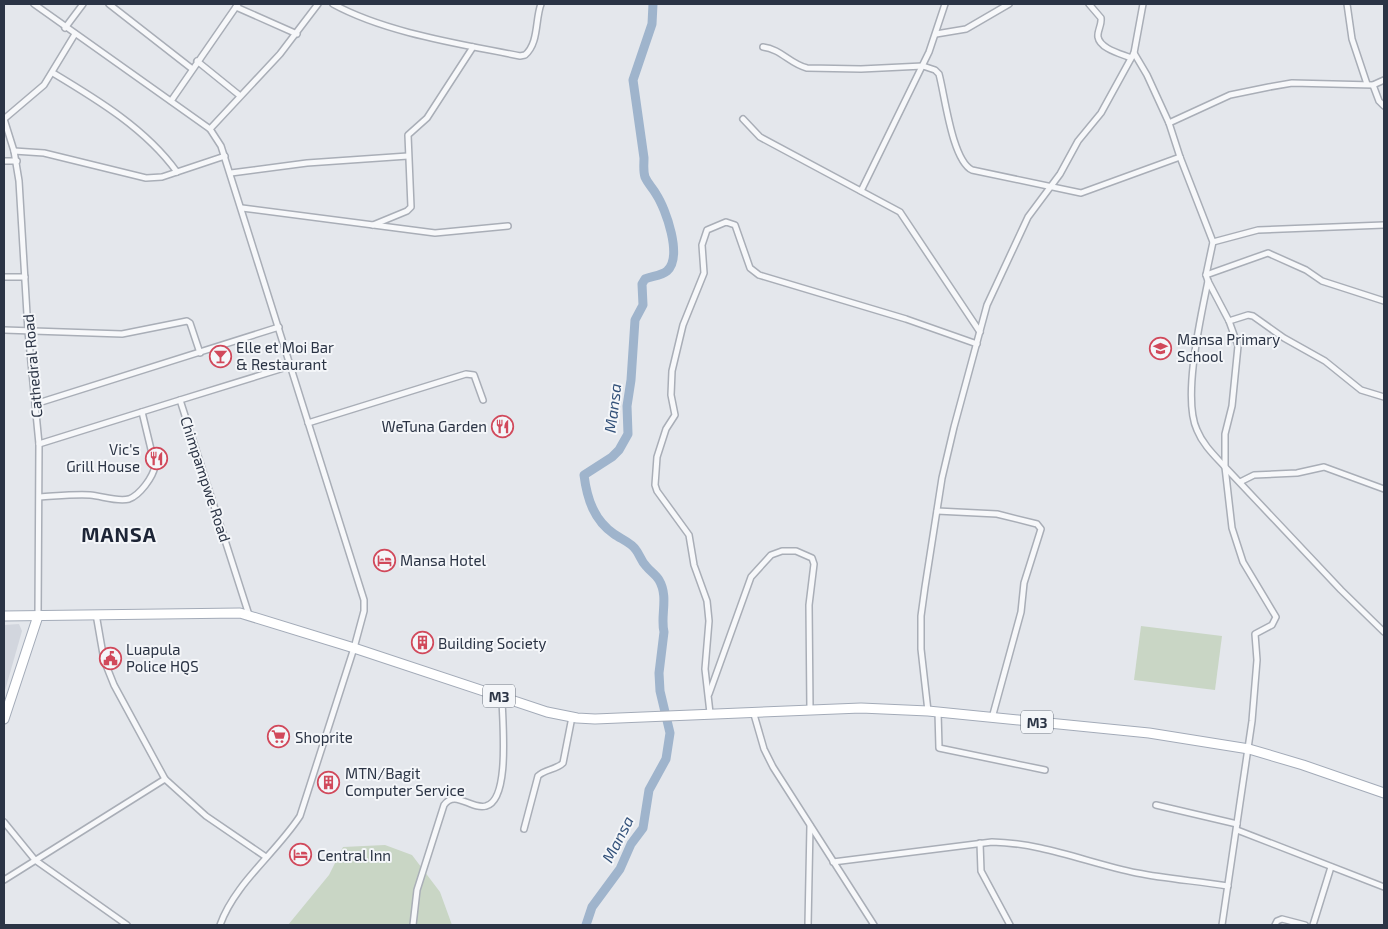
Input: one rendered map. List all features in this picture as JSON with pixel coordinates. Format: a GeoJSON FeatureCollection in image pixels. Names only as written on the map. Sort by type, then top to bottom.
{"type":"FeatureCollection","features":[{"type":"Feature","properties":{"kind":"main road","name":"M3"},"geometry":{"type":"LineString","coordinates":[[4,616],[231,612],[249,615],[502,697],[572,717],[649,717],[753,711],[880,708],[933,712],[1178,737],[1249,749],[1303,764],[1384,793]]}},
{"type":"Feature","properties":{"kind":"main road"},"geometry":{"type":"LineString","coordinates":[[4,719],[38,616]]}},
{"type":"Feature","properties":{"kind":"street"},"geometry":{"type":"LineString","coordinates":[[34,4],[65,28],[210,129],[225,156],[364,600],[363,617],[354,648],[300,816],[291,831],[266,857],[231,904],[220,925]]}},
{"type":"Feature","properties":{"kind":"street"},"geometry":{"type":"LineString","coordinates":[[65,28],[83,4]]}},
{"type":"Feature","properties":{"kind":"street"},"geometry":{"type":"LineString","coordinates":[[109,4],[192,68]]}},
{"type":"Feature","properties":{"kind":"street"},"geometry":{"type":"LineString","coordinates":[[210,129],[239,95],[297,34],[318,4]]}},
{"type":"Feature","properties":{"kind":"street"},"geometry":{"type":"LineString","coordinates":[[333,4],[376,23],[473,47],[525,55],[531,47],[541,4]]}},
{"type":"Feature","properties":{"kind":"street"},"geometry":{"type":"LineString","coordinates":[[861,191],[922,66],[936,34],[945,4]]}},
{"type":"Feature","properties":{"kind":"street"},"geometry":{"type":"LineString","coordinates":[[936,34],[966,29],[1009,4]]}},
{"type":"Feature","properties":{"kind":"street"},"geometry":{"type":"LineString","coordinates":[[1089,4],[1101,18],[1098,35],[1101,43],[1106,47],[1132,56],[1147,75],[1169,122],[1212,242],[1193,378],[1193,410],[1196,429],[1208,448],[1225,467],[1341,590],[1384,632]]}},
{"type":"Feature","properties":{"kind":"street"},"geometry":{"type":"LineString","coordinates":[[1045,770],[938,748],[921,649],[921,616],[937,511],[954,427],[992,291],[1028,217],[1051,186],[1078,141],[1101,113],[1132,56],[1143,4]]}},
{"type":"Feature","properties":{"kind":"street"},"geometry":{"type":"LineString","coordinates":[[1347,4],[1352,38],[1367,84]]}},
{"type":"Feature","properties":{"kind":"street"},"geometry":{"type":"LineString","coordinates":[[170,101],[196,61],[237,5],[297,34]]}},
{"type":"Feature","properties":{"kind":"street"},"geometry":{"type":"LineString","coordinates":[[4,119],[37,91],[53,73],[75,34]]}},
{"type":"Feature","properties":{"kind":"street"},"geometry":{"type":"LineString","coordinates":[[371,226],[407,211],[411,207],[408,134],[427,118],[473,47]]}},
{"type":"Feature","properties":{"kind":"street"},"geometry":{"type":"LineString","coordinates":[[763,47],[777,50],[799,66],[807,68],[861,69],[922,66],[936,70],[939,74],[951,129],[967,167],[1082,193],[1180,157]]}},
{"type":"Feature","properties":{"kind":"street"},"geometry":{"type":"LineString","coordinates":[[196,61],[239,95]]}},
{"type":"Feature","properties":{"kind":"street"},"geometry":{"type":"LineString","coordinates":[[53,73],[141,132],[167,158],[177,172]]}},
{"type":"Feature","properties":{"kind":"street"},"geometry":{"type":"LineString","coordinates":[[1169,122],[1230,95],[1269,87],[1292,83],[1373,85],[1384,80]]}},
{"type":"Feature","properties":{"kind":"street"},"geometry":{"type":"LineString","coordinates":[[1373,85],[1379,101],[1384,106]]}},
{"type":"Feature","properties":{"kind":"street","name":"Cathedral Road"},"geometry":{"type":"LineString","coordinates":[[4,119],[16,161],[28,331],[39,444],[38,616]]}},
{"type":"Feature","properties":{"kind":"street"},"geometry":{"type":"LineString","coordinates":[[743,119],[760,136],[900,212],[980,332]]}},
{"type":"Feature","properties":{"kind":"street"},"geometry":{"type":"LineString","coordinates":[[14,152],[44,153],[146,178],[162,177],[225,156]]}},
{"type":"Feature","properties":{"kind":"street"},"geometry":{"type":"LineString","coordinates":[[230,173],[307,163],[408,156]]}},
{"type":"Feature","properties":{"kind":"street"},"geometry":{"type":"LineString","coordinates":[[4,161],[16,161]]}},
{"type":"Feature","properties":{"kind":"street"},"geometry":{"type":"LineString","coordinates":[[242,208],[435,233],[508,226]]}},
{"type":"Feature","properties":{"kind":"street"},"geometry":{"type":"LineString","coordinates":[[710,713],[705,669],[709,621],[707,601],[694,565],[691,540],[657,491],[655,475],[657,457],[666,429],[675,415],[671,394],[672,371],[683,324],[704,273],[702,245],[707,230],[726,222],[736,224],[750,268],[759,275],[906,319],[977,344]]}},
{"type":"Feature","properties":{"kind":"street"},"geometry":{"type":"LineString","coordinates":[[1212,242],[1258,230],[1384,225]]}},
{"type":"Feature","properties":{"kind":"street"},"geometry":{"type":"LineString","coordinates":[[1207,278],[1268,253],[1306,270],[1322,281],[1384,301]]}},
{"type":"Feature","properties":{"kind":"street"},"geometry":{"type":"LineString","coordinates":[[4,277],[25,277]]}},
{"type":"Feature","properties":{"kind":"street"},"geometry":{"type":"LineString","coordinates":[[1207,278],[1237,338],[1238,363],[1225,434],[1228,510],[1236,544],[1276,617],[1272,625],[1255,634],[1256,668],[1249,749],[1222,925]]}},
{"type":"Feature","properties":{"kind":"street"},"geometry":{"type":"LineString","coordinates":[[1229,321],[1253,316],[1284,338],[1325,361],[1361,390],[1384,397]]}},
{"type":"Feature","properties":{"kind":"street"},"geometry":{"type":"LineString","coordinates":[[4,330],[122,334],[189,322],[200,352]]}},
{"type":"Feature","properties":{"kind":"street"},"geometry":{"type":"LineString","coordinates":[[35,404],[279,327]]}},
{"type":"Feature","properties":{"kind":"street"},"geometry":{"type":"LineString","coordinates":[[180,400],[290,366]]}},
{"type":"Feature","properties":{"kind":"street"},"geometry":{"type":"LineString","coordinates":[[308,423],[466,374],[474,375],[483,400]]}},
{"type":"Feature","properties":{"kind":"street","name":"Chimpampwe Road"},"geometry":{"type":"LineString","coordinates":[[39,444],[180,400],[249,615]]}},
{"type":"Feature","properties":{"kind":"street"},"geometry":{"type":"LineString","coordinates":[[40,497],[90,495],[128,499],[135,495],[154,473],[155,466],[142,412]]}},
{"type":"Feature","properties":{"kind":"street"},"geometry":{"type":"LineString","coordinates":[[1240,482],[1254,475],[1297,473],[1324,467],[1384,489]]}},
{"type":"Feature","properties":{"kind":"street"},"geometry":{"type":"LineString","coordinates":[[937,511],[997,514],[1037,524],[1041,529],[1024,583],[1021,612],[992,718]]}},
{"type":"Feature","properties":{"kind":"street"},"geometry":{"type":"LineString","coordinates":[[708,695],[751,577],[771,555],[796,550],[812,558],[814,564],[809,605],[810,709]]}},
{"type":"Feature","properties":{"kind":"street"},"geometry":{"type":"LineString","coordinates":[[96,614],[104,660],[114,685],[165,779],[206,816],[266,857]]}},
{"type":"Feature","properties":{"kind":"street"},"geometry":{"type":"LineString","coordinates":[[413,925],[417,890],[444,805],[453,798],[477,806],[486,806],[493,803],[498,796],[502,771],[502,697]]}},
{"type":"Feature","properties":{"kind":"street"},"geometry":{"type":"LineString","coordinates":[[753,711],[767,755],[874,925]]}},
{"type":"Feature","properties":{"kind":"street"},"geometry":{"type":"LineString","coordinates":[[524,829],[538,776],[563,763],[572,717]]}},
{"type":"Feature","properties":{"kind":"street"},"geometry":{"type":"LineString","coordinates":[[4,880],[165,779]]}},
{"type":"Feature","properties":{"kind":"street"},"geometry":{"type":"LineString","coordinates":[[1156,805],[1237,824]]}},
{"type":"Feature","properties":{"kind":"street"},"geometry":{"type":"LineString","coordinates":[[4,822],[35,860],[127,925]]}},
{"type":"Feature","properties":{"kind":"street"},"geometry":{"type":"LineString","coordinates":[[808,925],[810,826]]}},
{"type":"Feature","properties":{"kind":"street"},"geometry":{"type":"LineString","coordinates":[[1237,830],[1384,886]]}},
{"type":"Feature","properties":{"kind":"street"},"geometry":{"type":"LineString","coordinates":[[833,862],[980,843],[1019,843],[1055,850],[1136,873],[1228,886]]}},
{"type":"Feature","properties":{"kind":"street"},"geometry":{"type":"LineString","coordinates":[[980,843],[981,871],[1010,925]]}},
{"type":"Feature","properties":{"kind":"street"},"geometry":{"type":"LineString","coordinates":[[1313,925],[1331,867]]}},
{"type":"Feature","properties":{"kind":"street"},"geometry":{"type":"LineString","coordinates":[[1275,925],[1282,919],[1305,925]]}},
{"type":"Feature","properties":{"kind":"shaded area"},"geometry":{"type":"Polygon","coordinates":[[[19,624],[22,631],[4,694],[4,625],[19,624]]]}},
{"type":"Feature","properties":{"kind":"green space"},"geometry":{"type":"Polygon","coordinates":[[[1141,626],[1222,636],[1215,690],[1134,680],[1141,626]]]}},
{"type":"Feature","properties":{"kind":"green space"},"geometry":{"type":"Polygon","coordinates":[[[385,845],[412,855],[440,892],[452,925],[288,925],[329,875],[343,847],[385,845]]]}},
{"type":"Feature","properties":{"kind":"waterway","name":"Mansa"},"geometry":{"type":"LineString","coordinates":[[586,925],[592,907],[620,869],[631,844],[643,828],[649,790],[666,759],[670,733],[660,691],[659,673],[664,632],[662,586],[658,578],[644,564],[634,548],[601,522],[590,501],[584,475],[612,457],[619,450],[628,434],[627,406],[631,380],[635,320],[643,305],[642,284],[645,279],[667,271],[672,264],[673,244],[668,221],[660,201],[644,175],[644,158],[633,80],[652,24],[653,4]]}},
{"type":"Feature","properties":{"kind":"place","name":"Mansa Primary School"},"geometry":{"type":"Point","coordinates":[1161,348]}},
{"type":"Feature","properties":{"kind":"place","name":"Elle et Moi Bar & Restaurant"},"geometry":{"type":"Point","coordinates":[220,356]}},
{"type":"Feature","properties":{"kind":"place","name":"WeTuna Garden"},"geometry":{"type":"Point","coordinates":[503,426]}},
{"type":"Feature","properties":{"kind":"place","name":"Vic's Grill House"},"geometry":{"type":"Point","coordinates":[156,458]}},
{"type":"Feature","properties":{"kind":"place","name":"Mansa Hotel"},"geometry":{"type":"Point","coordinates":[384,560]}},
{"type":"Feature","properties":{"kind":"place","name":"Building Society"},"geometry":{"type":"Point","coordinates":[422,643]}},
{"type":"Feature","properties":{"kind":"place","name":"Luapula Police HQS"},"geometry":{"type":"Point","coordinates":[110,658]}},
{"type":"Feature","properties":{"kind":"place","name":"Shoprite"},"geometry":{"type":"Point","coordinates":[279,737]}},
{"type":"Feature","properties":{"kind":"place","name":"MTN/Bagit Computer Service"},"geometry":{"type":"Point","coordinates":[329,782]}},
{"type":"Feature","properties":{"kind":"place","name":"Central Inn"},"geometry":{"type":"Point","coordinates":[301,855]}},
{"type":"Feature","properties":{"kind":"district","name":"MANSA"},"geometry":{"type":"Point","coordinates":[119,534]}}]}
